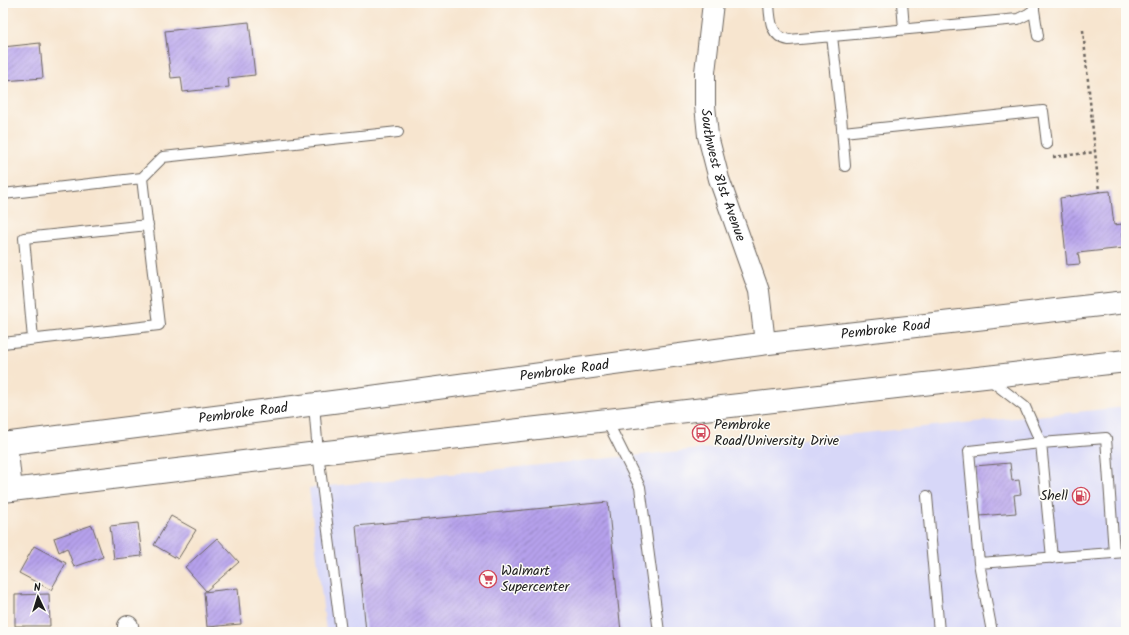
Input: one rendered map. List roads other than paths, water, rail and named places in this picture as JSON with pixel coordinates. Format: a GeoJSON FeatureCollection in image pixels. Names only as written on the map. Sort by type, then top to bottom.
{"type":"FeatureCollection","features":[{"type":"Feature","properties":{"kind":"main road","name":"Pembroke Road"},"geometry":{"type":"LineString","coordinates":[[4,441],[364,398],[765,343],[1126,302]]}},
{"type":"Feature","properties":{"kind":"main road"},"geometry":{"type":"LineString","coordinates":[[4,441],[7,490],[1126,361]]}},
{"type":"Feature","properties":{"kind":"street","name":"Southwest 81st Avenue"},"geometry":{"type":"LineString","coordinates":[[714,3],[705,72],[705,105],[708,136],[719,179],[759,292],[765,343]]}},
{"type":"Feature","properties":{"kind":"lane"},"geometry":{"type":"LineString","coordinates":[[769,3],[774,31],[784,40],[1018,18],[1028,14],[1034,6]]}},
{"type":"Feature","properties":{"kind":"lane"},"geometry":{"type":"LineString","coordinates":[[902,3],[904,29]]}},
{"type":"Feature","properties":{"kind":"lane"},"geometry":{"type":"LineString","coordinates":[[1034,6],[1038,36]]}},
{"type":"Feature","properties":{"kind":"lane"},"geometry":{"type":"LineString","coordinates":[[832,36],[845,166]]}},
{"type":"Feature","properties":{"kind":"lane"},"geometry":{"type":"LineString","coordinates":[[842,132],[1043,111],[1047,144]]}},
{"type":"Feature","properties":{"kind":"lane"},"geometry":{"type":"LineString","coordinates":[[3,194],[142,178],[163,157],[398,132]]}},
{"type":"Feature","properties":{"kind":"lane"},"geometry":{"type":"LineString","coordinates":[[3,343],[159,325],[142,178]]}},
{"type":"Feature","properties":{"kind":"lane"},"geometry":{"type":"LineString","coordinates":[[33,339],[24,238],[148,225]]}},
{"type":"Feature","properties":{"kind":"lane"},"geometry":{"type":"LineString","coordinates":[[987,377],[1025,407],[1041,443],[1052,558]]}},
{"type":"Feature","properties":{"kind":"lane"},"geometry":{"type":"LineString","coordinates":[[314,404],[318,453],[341,632]]}},
{"type":"Feature","properties":{"kind":"lane"},"geometry":{"type":"LineString","coordinates":[[607,421],[640,487],[659,632]]}},
{"type":"Feature","properties":{"kind":"lane"},"geometry":{"type":"LineString","coordinates":[[992,632],[979,563],[969,451],[1106,438],[1114,553]]}},
{"type":"Feature","properties":{"kind":"lane"},"geometry":{"type":"LineString","coordinates":[[927,496],[940,632]]}},
{"type":"Feature","properties":{"kind":"lane"},"geometry":{"type":"LineString","coordinates":[[979,563],[1126,552]]}},
{"type":"Feature","properties":{"kind":"place","name":"Pembroke Road/University Drive"},"geometry":{"type":"Point","coordinates":[701,433]}},
{"type":"Feature","properties":{"kind":"place","name":"Shell"},"geometry":{"type":"Point","coordinates":[1081,496]}},
{"type":"Feature","properties":{"kind":"place","name":"Walmart Supercenter"},"geometry":{"type":"Point","coordinates":[488,579]}}]}
